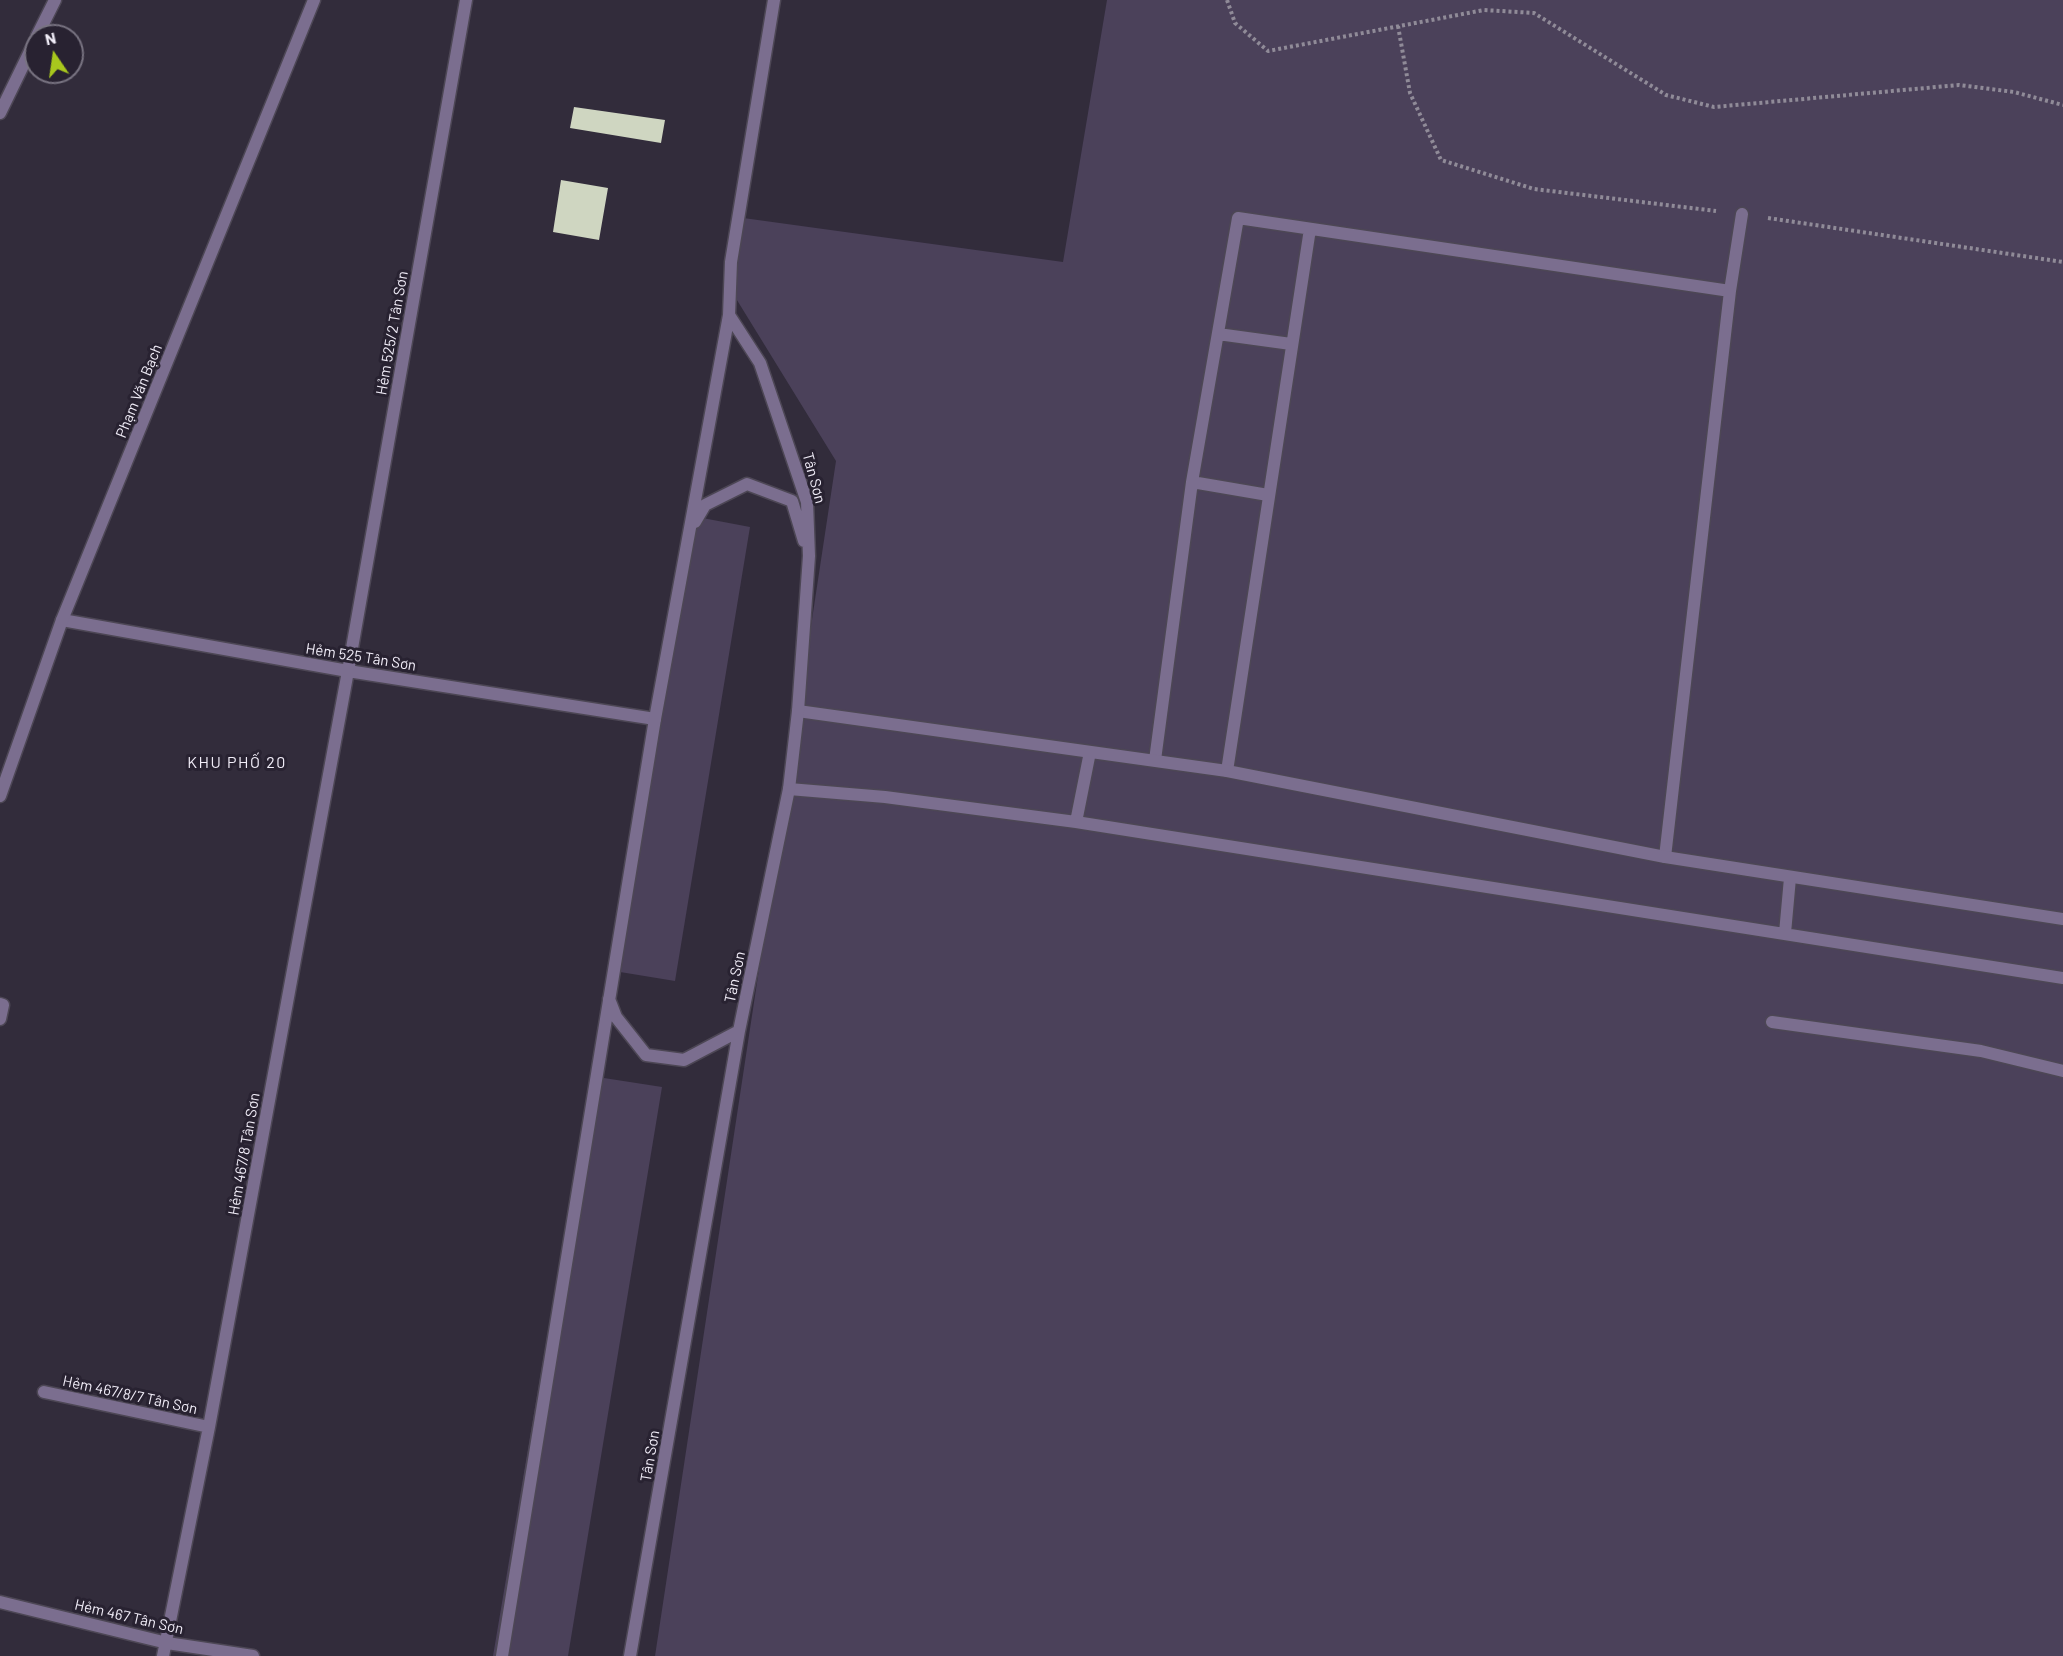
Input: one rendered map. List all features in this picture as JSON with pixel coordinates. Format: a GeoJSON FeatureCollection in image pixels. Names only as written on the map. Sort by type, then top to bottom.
{"type":"FeatureCollection","features":[{"type":"Feature","properties":{"kind":"street"},"geometry":{"type":"LineString","coordinates":[[43,24],[55,0]]}},
{"type":"Feature","properties":{"kind":"street","name":"Phạm Văn Bạch"},"geometry":{"type":"LineString","coordinates":[[0,796],[62,620],[314,0]]}},
{"type":"Feature","properties":{"kind":"street","name":"Hẻm 525/2 Tân Sơn"},"geometry":{"type":"LineString","coordinates":[[348,671],[466,0]]}},
{"type":"Feature","properties":{"kind":"street"},"geometry":{"type":"LineString","coordinates":[[502,1656],[655,719],[729,315],[731,262],[774,0]]}},
{"type":"Feature","properties":{"kind":"street"},"geometry":{"type":"LineString","coordinates":[[0,112],[24,63]]}},
{"type":"Feature","properties":{"kind":"street"},"geometry":{"type":"LineString","coordinates":[[1665,857],[1730,291],[1742,214]]}},
{"type":"Feature","properties":{"kind":"street"},"geometry":{"type":"LineString","coordinates":[[1155,760],[1192,482],[1238,218],[1730,291]]}},
{"type":"Feature","properties":{"kind":"street"},"geometry":{"type":"LineString","coordinates":[[1227,771],[1310,229]]}},
{"type":"Feature","properties":{"kind":"street","name":"Tân Sơn"},"geometry":{"type":"LineString","coordinates":[[630,1656],[739,1030],[789,789],[798,711],[809,556],[807,502],[760,363],[729,315]]}},
{"type":"Feature","properties":{"kind":"street"},"geometry":{"type":"LineString","coordinates":[[1218,334],[1291,344]]}},
{"type":"Feature","properties":{"kind":"street"},"geometry":{"type":"LineString","coordinates":[[1192,482],[1268,495]]}},
{"type":"Feature","properties":{"kind":"street"},"geometry":{"type":"LineString","coordinates":[[690,532],[705,505],[747,484],[792,501],[809,556]]}},
{"type":"Feature","properties":{"kind":"street","name":"Hẻm 525 Tân Sơn"},"geometry":{"type":"LineString","coordinates":[[62,620],[348,671],[655,719]]}},
{"type":"Feature","properties":{"kind":"street","name":"Hẻm 467/8 Tân Sơn"},"geometry":{"type":"LineString","coordinates":[[163,1656],[209,1427],[348,671]]}},
{"type":"Feature","properties":{"kind":"street"},"geometry":{"type":"LineString","coordinates":[[798,711],[1227,771],[1665,857],[2063,919]]}},
{"type":"Feature","properties":{"kind":"street"},"geometry":{"type":"LineString","coordinates":[[1076,822],[1090,752]]}},
{"type":"Feature","properties":{"kind":"street"},"geometry":{"type":"LineString","coordinates":[[789,789],[885,797],[1076,822],[2063,978]]}},
{"type":"Feature","properties":{"kind":"street"},"geometry":{"type":"LineString","coordinates":[[1785,933],[1790,878]]}},
{"type":"Feature","properties":{"kind":"street"},"geometry":{"type":"LineString","coordinates":[[609,998],[616,1017],[646,1055],[684,1060],[739,1030]]}},
{"type":"Feature","properties":{"kind":"street"},"geometry":{"type":"LineString","coordinates":[[0,1004],[3,1005],[0,1019]]}},
{"type":"Feature","properties":{"kind":"street"},"geometry":{"type":"LineString","coordinates":[[1772,1022],[1981,1051],[2063,1071]]}},
{"type":"Feature","properties":{"kind":"street","name":"Hẻm 467/8/7 Tân Sơn"},"geometry":{"type":"LineString","coordinates":[[44,1392],[209,1427]]}},
{"type":"Feature","properties":{"kind":"street","name":"Hẻm 467 Tân Sơn"},"geometry":{"type":"LineString","coordinates":[[0,1602],[167,1643],[253,1656]]}},
{"type":"Feature","properties":{"kind":"path"},"geometry":{"type":"LineString","coordinates":[[1227,0],[1235,23],[1268,51],[1484,10],[1534,13],[1666,94],[1714,106],[1959,85],[2014,92],[2063,105]]}},
{"type":"Feature","properties":{"kind":"path"},"geometry":{"type":"LineString","coordinates":[[1398,26],[1410,93],[1441,160],[1534,189],[1742,214],[2063,262]]}},
{"type":"Feature","properties":{"kind":"shaded area"},"geometry":{"type":"Polygon","coordinates":[[[1107,0],[2063,0],[2063,1656],[655,1656],[836,461],[724,279],[736,217],[1063,262],[1107,0]]]}},
{"type":"Feature","properties":{"kind":"shaded area"},"geometry":{"type":"Polygon","coordinates":[[[692,516],[750,527],[675,981],[614,971],[692,516]]]}},
{"type":"Feature","properties":{"kind":"shaded area"},"geometry":{"type":"Polygon","coordinates":[[[591,1076],[662,1087],[568,1656],[493,1656],[591,1076]]]}},
{"type":"Feature","properties":{"kind":"building"},"geometry":{"type":"Polygon","coordinates":[[[574,107],[665,120],[661,143],[570,128],[574,107]]]}},
{"type":"Feature","properties":{"kind":"building"},"geometry":{"type":"Polygon","coordinates":[[[561,180],[608,188],[599,240],[553,232],[561,180]]]}},
{"type":"Feature","properties":{"kind":"district","name":"KHU PHỐ 20"},"geometry":{"type":"Point","coordinates":[237,763]}}]}
